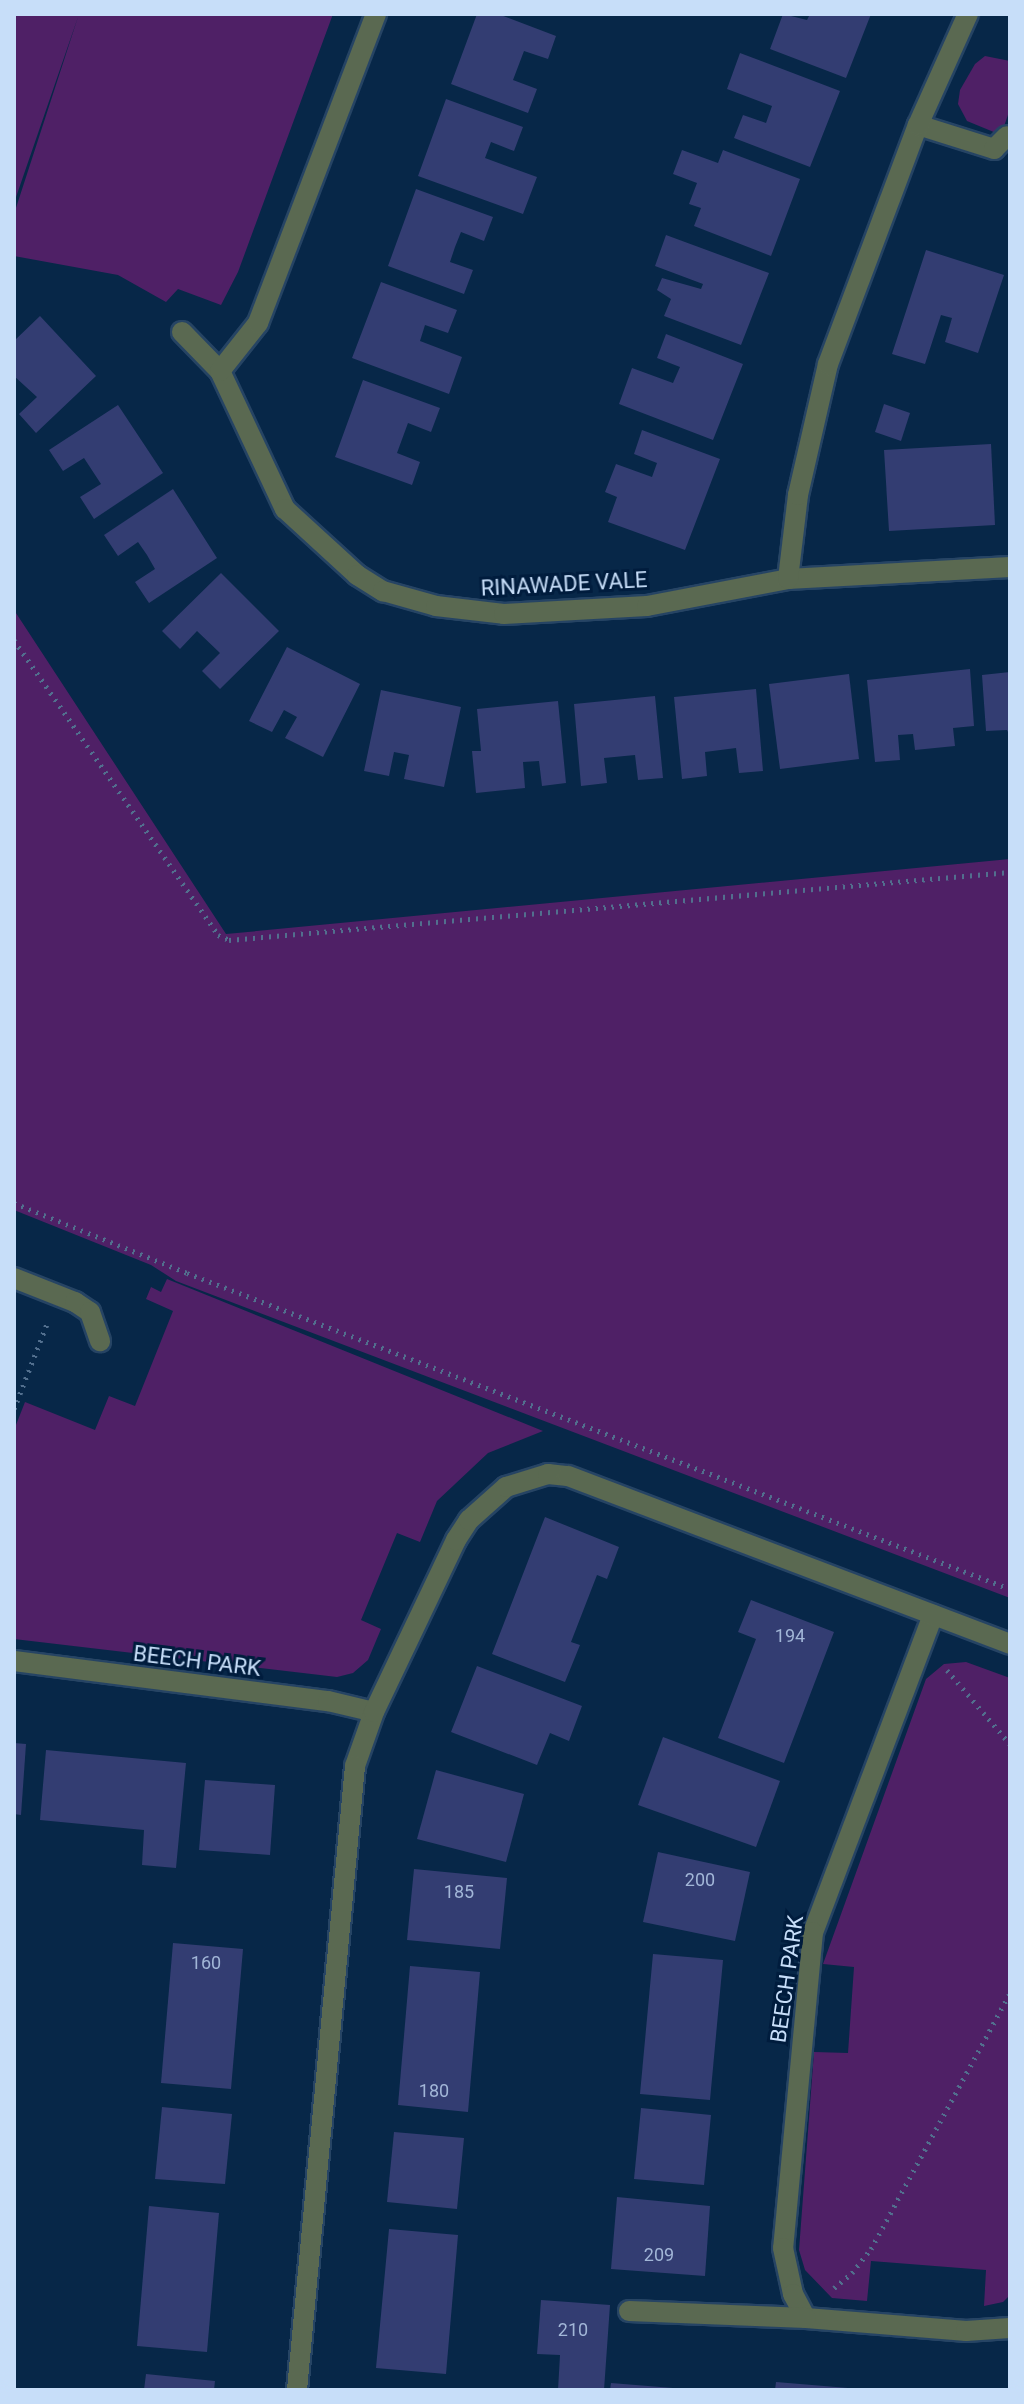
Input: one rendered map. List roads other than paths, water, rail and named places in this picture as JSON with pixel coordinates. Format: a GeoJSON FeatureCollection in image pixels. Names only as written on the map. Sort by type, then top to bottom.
{"type":"FeatureCollection","features":[{"type":"Feature","properties":{"kind":"street"},"geometry":{"type":"LineString","coordinates":[[220,371],[258,323],[376,14]]}},
{"type":"Feature","properties":{"kind":"street"},"geometry":{"type":"LineString","coordinates":[[788,579],[798,495],[828,364],[918,125],[968,14]]}},
{"type":"Feature","properties":{"kind":"street"},"geometry":{"type":"LineString","coordinates":[[918,125],[994,149],[1007,136]]}},
{"type":"Feature","properties":{"kind":"street","name":"RINAWADE VALE"},"geometry":{"type":"LineString","coordinates":[[182,332],[220,371],[285,509],[357,575],[383,591],[465,612],[504,614],[647,606],[788,579],[1010,567]]}},
{"type":"Feature","properties":{"kind":"street"},"geometry":{"type":"LineString","coordinates":[[14,1278],[58,1295],[90,1312],[100,1341]]}},
{"type":"Feature","properties":{"kind":"street"},"geometry":{"type":"LineString","coordinates":[[297,2390],[355,1766],[374,1712],[456,1540],[469,1520],[506,1487],[538,1475],[568,1476],[1010,1644]]}},
{"type":"Feature","properties":{"kind":"street","name":"BEECH PARK"},"geometry":{"type":"LineString","coordinates":[[806,2318],[793,2294],[783,2248],[813,1932],[933,1615]]}},
{"type":"Feature","properties":{"kind":"street","name":"BEECH PARK"},"geometry":{"type":"LineString","coordinates":[[14,1661],[328,1701],[374,1712]]}},
{"type":"Feature","properties":{"kind":"street"},"geometry":{"type":"LineString","coordinates":[[629,2311],[806,2318],[966,2331],[1010,2328]]}}]}
